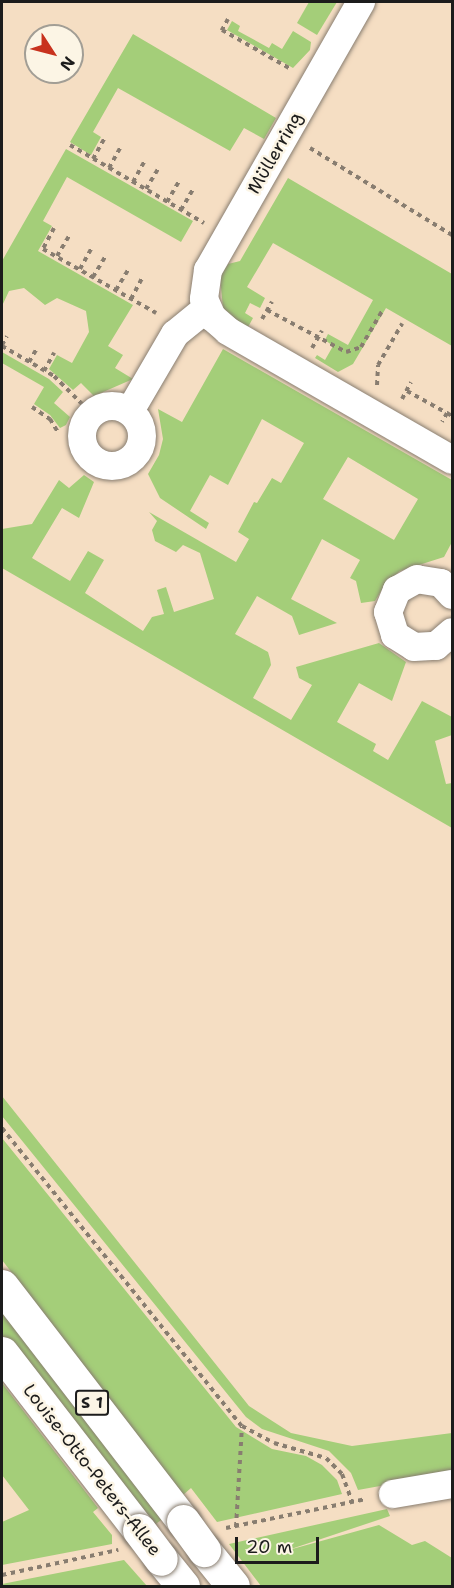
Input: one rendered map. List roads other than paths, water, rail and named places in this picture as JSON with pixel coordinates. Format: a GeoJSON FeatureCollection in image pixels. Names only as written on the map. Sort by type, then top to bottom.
{"type":"FeatureCollection","features":[{"type":"Feature","properties":{"kind":"main road","name":"S 1"},"geometry":{"type":"LineString","coordinates":[[2,1286],[183,1521],[215,1539],[234,1587]]}},
{"type":"Feature","properties":{"kind":"main road","name":"Louise-Otto-Peters-Allee"},"geometry":{"type":"LineString","coordinates":[[2,1353],[132,1539],[161,1559],[183,1587]]}},
{"type":"Feature","properties":{"kind":"street","name":"Müllerring"},"geometry":{"type":"LineString","coordinates":[[207,308],[204,279],[361,2]]}},
{"type":"Feature","properties":{"kind":"street"},"geometry":{"type":"LineString","coordinates":[[130,411],[180,327],[207,308],[228,331],[453,460]]}},
{"type":"Feature","properties":{"kind":"street"},"geometry":{"type":"LineString","coordinates":[[111,406],[130,411],[142,428],[141,448],[127,463],[117,467],[98,463],[84,448],[82,429],[92,414],[111,406]]}},
{"type":"Feature","properties":{"kind":"street"},"geometry":{"type":"LineString","coordinates":[[449,580],[429,579],[406,582],[391,600],[390,624],[395,635],[414,647],[436,646],[453,632]]}},
{"type":"Feature","properties":{"kind":"street"},"geometry":{"type":"LineString","coordinates":[[393,1494],[453,1484]]}}]}
